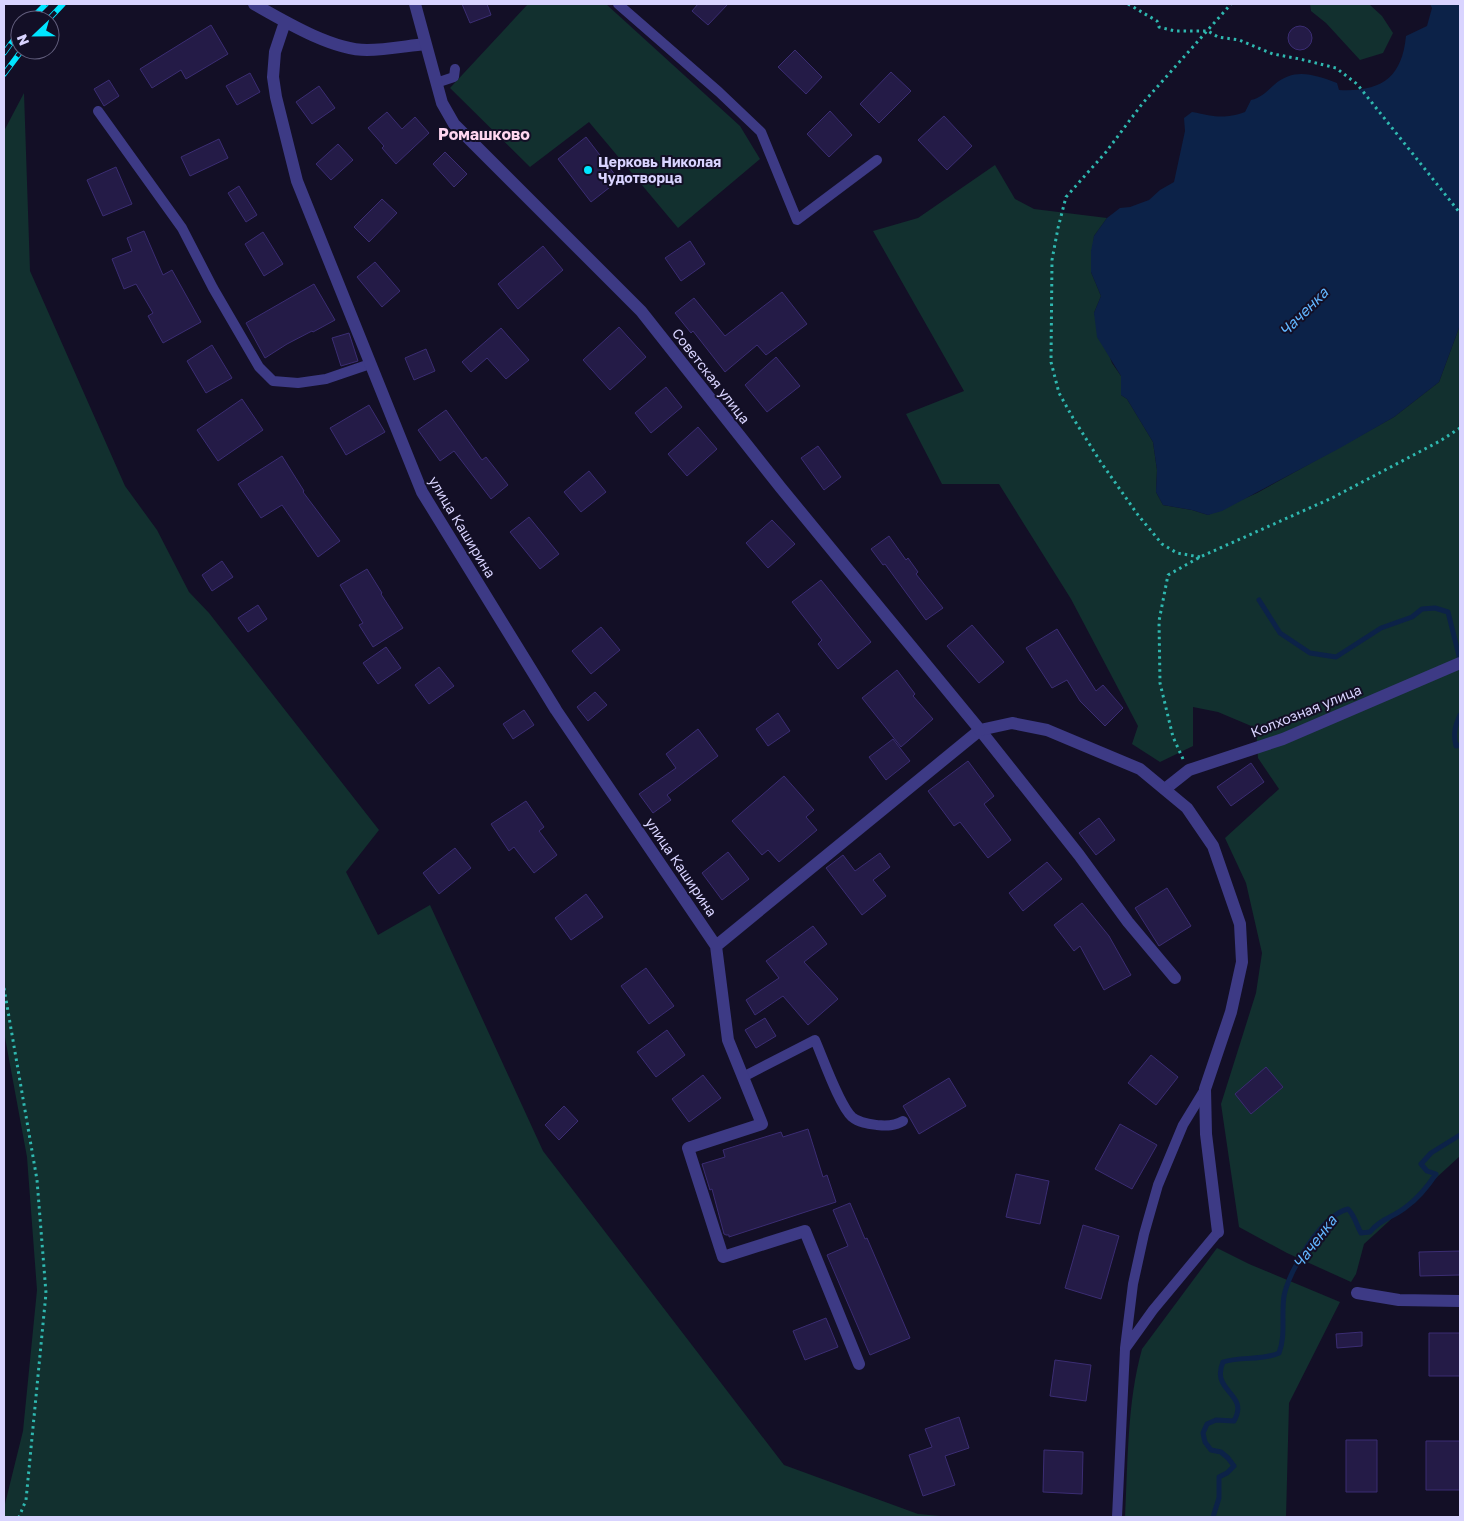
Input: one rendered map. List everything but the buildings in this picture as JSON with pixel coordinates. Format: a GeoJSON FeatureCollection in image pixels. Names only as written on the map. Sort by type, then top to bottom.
{"type":"FeatureCollection","features":[{"type":"Feature","properties":{"kind":"street"},"geometry":{"type":"LineString","coordinates":[[254,4],[285,22],[347,48],[367,50],[425,44]]}},
{"type":"Feature","properties":{"kind":"street","name":"Советская улица"},"geometry":{"type":"LineString","coordinates":[[415,4],[442,103],[454,124],[641,311],[782,488],[980,730],[1079,855],[1128,922],[1175,978]]}},
{"type":"Feature","properties":{"kind":"street","name":"улица Каширина"},"geometry":{"type":"LineString","coordinates":[[285,22],[275,52],[273,77],[277,104],[297,181],[422,492],[556,710],[716,946]]}},
{"type":"Feature","properties":{"kind":"street","name":"Колхозная улица"},"geometry":{"type":"LineString","coordinates":[[1165,790],[1189,770],[1283,739],[1460,663]]}},
{"type":"Feature","properties":{"kind":"street"},"geometry":{"type":"LineString","coordinates":[[859,1364],[805,1231],[723,1257],[688,1148],[762,1124],[728,1040],[716,946],[980,730],[1012,723],[1047,730],[1140,769],[1187,808],[1213,846],[1240,924],[1242,962],[1231,1012],[1205,1089],[1206,1134],[1218,1232]]}},
{"type":"Feature","properties":{"kind":"street"},"geometry":{"type":"LineString","coordinates":[[1357,1293],[1399,1300],[1460,1301]]}},
{"type":"Feature","properties":{"kind":"lane"},"geometry":{"type":"LineString","coordinates":[[618,4],[719,92],[761,132],[797,220],[877,160]]}},
{"type":"Feature","properties":{"kind":"lane"},"geometry":{"type":"LineString","coordinates":[[436,83],[454,77],[455,68]]}},
{"type":"Feature","properties":{"kind":"lane"},"geometry":{"type":"LineString","coordinates":[[98,111],[182,228],[213,288],[259,367],[273,380],[298,383],[326,379],[370,364]]}},
{"type":"Feature","properties":{"kind":"lane"},"geometry":{"type":"LineString","coordinates":[[743,1077],[816,1040],[844,1107],[853,1118],[864,1124],[880,1126],[896,1125],[903,1121]]}},
{"type":"Feature","properties":{"kind":"lane"},"geometry":{"type":"LineString","coordinates":[[1117,1517],[1125,1349],[1133,1284],[1144,1234],[1158,1185],[1183,1125],[1205,1089]]}},
{"type":"Feature","properties":{"kind":"lane"},"geometry":{"type":"LineString","coordinates":[[1125,1349],[1152,1310],[1218,1232]]}},
{"type":"Feature","properties":{"kind":"path"},"geometry":{"type":"LineString","coordinates":[[1128,4],[1157,21],[1159,27],[1175,31],[1208,31],[1218,37],[1238,40],[1273,54],[1336,68],[1357,84],[1460,213]]}},
{"type":"Feature","properties":{"kind":"path"},"geometry":{"type":"LineString","coordinates":[[1200,557],[1177,553],[1162,544],[1138,515],[1100,461],[1060,393],[1051,362],[1052,260],[1066,197],[1106,152],[1142,104],[1231,4]]}},
{"type":"Feature","properties":{"kind":"path"},"geometry":{"type":"LineString","coordinates":[[1189,770],[1173,737],[1160,683],[1160,621],[1168,575],[1200,557],[1332,498],[1440,441],[1460,428]]}},
{"type":"Feature","properties":{"kind":"path"},"geometry":{"type":"LineString","coordinates":[[4,988],[37,1180],[46,1293],[26,1500],[19,1517]]}},
{"type":"Feature","properties":{"kind":"green space"},"geometry":{"type":"Polygon","coordinates":[[[528,4],[606,4],[740,126],[760,159],[678,228],[589,122],[530,167],[450,88],[528,4]]]}},
{"type":"Feature","properties":{"kind":"green space"},"geometry":{"type":"Polygon","coordinates":[[[1310,4],[1369,4],[1382,16],[1393,33],[1383,53],[1360,60],[1326,23],[1311,11],[1310,4]]]}},
{"type":"Feature","properties":{"kind":"green space"},"geometry":{"type":"Polygon","coordinates":[[[24,93],[30,271],[125,486],[157,530],[189,592],[209,613],[379,830],[346,872],[378,935],[430,905],[543,1151],[784,1465],[918,1514],[952,1517],[4,1517],[4,1508],[23,1431],[37,1290],[27,1157],[4,1032],[4,131],[24,93]]]}},
{"type":"Feature","properties":{"kind":"green space"},"geometry":{"type":"Polygon","coordinates":[[[995,165],[1015,199],[1034,209],[1107,218],[1094,236],[1091,272],[1101,296],[1094,313],[1112,363],[1121,376],[1121,395],[1127,399],[1153,442],[1157,470],[1156,492],[1163,505],[1208,515],[1257,493],[1394,417],[1439,382],[1460,325],[1460,1156],[1364,1244],[1356,1274],[1351,1282],[1287,1253],[1239,1227],[1221,1104],[1256,993],[1262,953],[1246,883],[1225,838],[1279,789],[1258,758],[1256,728],[1218,712],[1193,707],[1193,746],[1160,762],[1132,744],[1138,726],[1071,599],[999,484],[942,484],[906,414],[964,391],[873,231],[918,218],[995,165]]]}},
{"type":"Feature","properties":{"kind":"green space"},"geometry":{"type":"Polygon","coordinates":[[[1217,1248],[1249,1264],[1340,1302],[1289,1403],[1286,1517],[1125,1517],[1133,1390],[1142,1349],[1217,1248]]]}},
{"type":"Feature","properties":{"kind":"water"},"geometry":{"type":"Polygon","coordinates":[[[1430,4],[1460,4],[1460,325],[1439,382],[1394,417],[1222,511],[1208,515],[1163,505],[1156,492],[1157,470],[1153,442],[1127,399],[1121,395],[1121,376],[1097,337],[1094,313],[1101,296],[1091,272],[1091,251],[1094,236],[1107,218],[1120,208],[1130,207],[1149,200],[1160,190],[1174,182],[1185,131],[1184,118],[1192,112],[1224,117],[1245,112],[1251,100],[1261,96],[1282,79],[1297,74],[1312,75],[1337,83],[1339,90],[1354,90],[1378,85],[1387,80],[1400,62],[1406,36],[1427,26],[1432,8],[1430,4]]]}},
{"type":"Feature","properties":{"kind":"waterway","name":"Чаченка"},"geometry":{"type":"LineString","coordinates":[[1259,600],[1280,633],[1310,653],[1336,657],[1381,628],[1412,617],[1422,609],[1435,608],[1448,612],[1460,660]]}},
{"type":"Feature","properties":{"kind":"waterway","name":"Чаченка"},"geometry":{"type":"LineString","coordinates":[[1460,715],[1455,734],[1456,746],[1460,745]]}},
{"type":"Feature","properties":{"kind":"waterway","name":"Чаченка"},"geometry":{"type":"LineString","coordinates":[[1213,1517],[1219,1498],[1219,1477],[1227,1473],[1234,1466],[1221,1452],[1211,1450],[1205,1442],[1203,1433],[1207,1424],[1216,1420],[1234,1421],[1238,1412],[1234,1398],[1221,1380],[1220,1372],[1223,1362],[1266,1357],[1279,1353],[1283,1333],[1283,1303],[1287,1285],[1292,1272],[1318,1232],[1338,1213],[1348,1209],[1361,1233],[1370,1232],[1378,1224],[1406,1207],[1422,1192],[1436,1174],[1427,1171],[1421,1164],[1431,1153],[1460,1135]]}},
{"type":"Feature","properties":{"kind":"railway"},"geometry":{"type":"LineString","coordinates":[[40,10],[46,4]]}},
{"type":"Feature","properties":{"kind":"railway"},"geometry":{"type":"LineString","coordinates":[[57,10],[63,4]]}},
{"type":"Feature","properties":{"kind":"railway"},"geometry":{"type":"LineString","coordinates":[[4,53],[10,45]]}},
{"type":"Feature","properties":{"kind":"railway"},"geometry":{"type":"LineString","coordinates":[[4,74],[14,60]]}},
{"type":"Feature","properties":{"kind":"place","name":"Церковь Николая Чудотворца"},"geometry":{"type":"Point","coordinates":[588,170]}},
{"type":"Feature","properties":{"kind":"district","name":"Ромашково"},"geometry":{"type":"Point","coordinates":[484,134]}}]}
